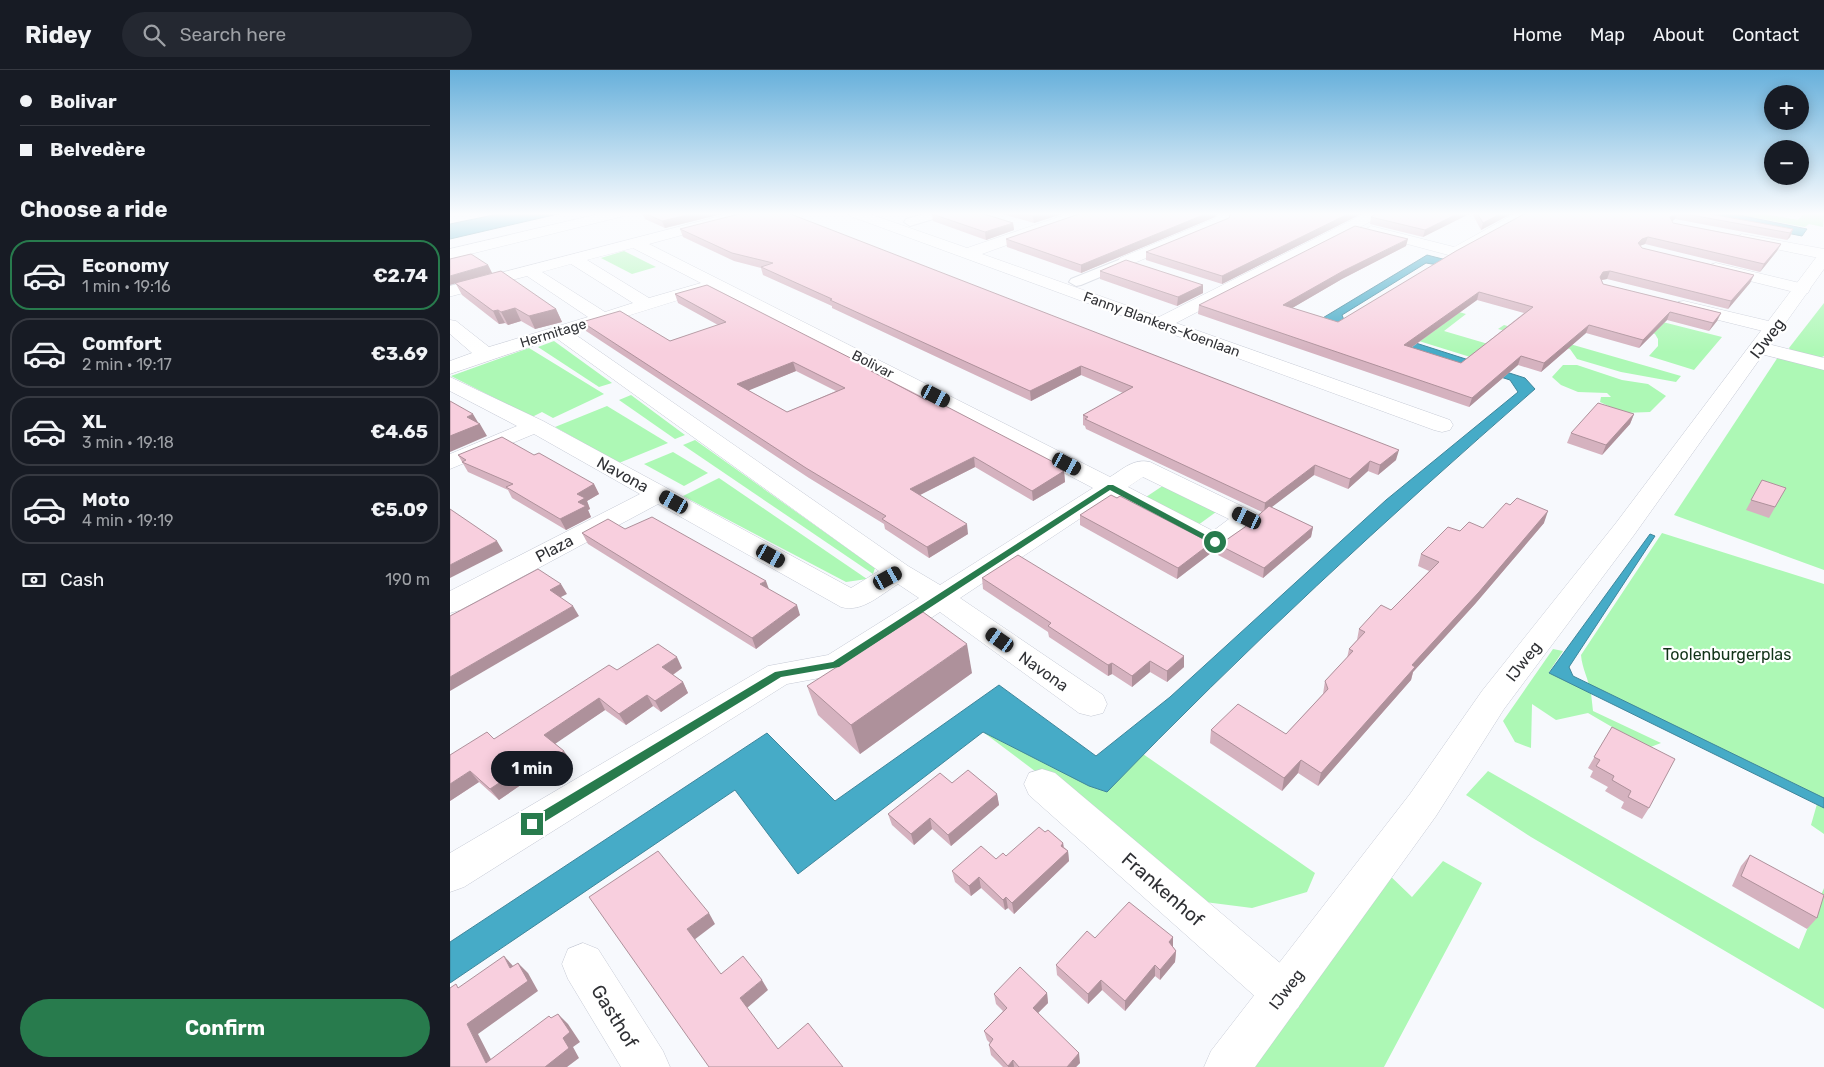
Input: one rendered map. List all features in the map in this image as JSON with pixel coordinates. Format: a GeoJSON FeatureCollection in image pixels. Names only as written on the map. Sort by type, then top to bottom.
{"type":"FeatureCollection","features":[{"type":"Feature","properties":{"kind":"street"},"geometry":{"type":"LineString","coordinates":[[452,291],[566,260]]}},
{"type":"Feature","properties":{"kind":"street"},"geometry":{"type":"LineString","coordinates":[[574,260],[646,304]]}},
{"type":"Feature","properties":{"kind":"street","name":"Bolivar"},"geometry":{"type":"LineString","coordinates":[[668,260],[761,305],[1215,542],[1247,518],[1142,467],[1110,487]]}},
{"type":"Feature","properties":{"kind":"street","name":"Fanny Blankers-Koenlaan"},"geometry":{"type":"LineString","coordinates":[[981,260],[1442,425]]}},
{"type":"Feature","properties":{"kind":"street"},"geometry":{"type":"LineString","coordinates":[[1076,282],[1129,260]]}},
{"type":"Feature","properties":{"kind":"street"},"geometry":{"type":"LineString","coordinates":[[1159,324],[1287,260]]}},
{"type":"Feature","properties":{"kind":"street","name":"IJweg"},"geometry":{"type":"LineString","coordinates":[[1227,1067],[1423,804],[1492,700],[1612,546],[1727,389],[1811,288],[1823,260]]}},
{"type":"Feature","properties":{"kind":"street"},"geometry":{"type":"LineString","coordinates":[[1126,261],[1152,269]]}},
{"type":"Feature","properties":{"kind":"street"},"geometry":{"type":"LineString","coordinates":[[1700,264],[1811,288]]}},
{"type":"Feature","properties":{"kind":"street"},"geometry":{"type":"LineString","coordinates":[[528,270],[602,318]]}},
{"type":"Feature","properties":{"kind":"street","name":"Hermitage"},"geometry":{"type":"LineString","coordinates":[[450,368],[486,354],[715,284]]}},
{"type":"Feature","properties":{"kind":"street"},"geometry":{"type":"LineString","coordinates":[[1206,286],[1224,292]]}},
{"type":"Feature","properties":{"kind":"street"},"geometry":{"type":"LineString","coordinates":[[1671,302],[1768,338],[1824,364]]}},
{"type":"Feature","properties":{"kind":"street"},"geometry":{"type":"LineString","coordinates":[[450,325],[486,354]]}},
{"type":"Feature","properties":{"kind":"street","name":"Navona"},"geometry":{"type":"LineString","coordinates":[[559,332],[898,572],[939,596],[1091,704]]}},
{"type":"Feature","properties":{"kind":"street","name":"Navona"},"geometry":{"type":"LineString","coordinates":[[450,383],[535,426],[851,600],[898,572]]}},
{"type":"Feature","properties":{"kind":"street"},"geometry":{"type":"LineString","coordinates":[[450,462],[535,426]]}},
{"type":"Feature","properties":{"kind":"street"},"geometry":{"type":"LineString","coordinates":[[450,874],[779,674],[836,665],[939,596],[1110,487]]}},
{"type":"Feature","properties":{"kind":"street","name":"Plaza"},"geometry":{"type":"LineString","coordinates":[[450,603],[658,494]]}},
{"type":"Feature","properties":{"kind":"street","name":"Frankenhof"},"geometry":{"type":"LineString","coordinates":[[1042,784],[1283,993]]}},
{"type":"Feature","properties":{"kind":"street","name":"Gasthof"},"geometry":{"type":"LineString","coordinates":[[583,964],[647,1067]]}},
{"type":"Feature","properties":{"kind":"green space"},"geometry":{"type":"Polygon","coordinates":[[[604,260],[641,260],[656,267],[632,274],[604,260]]]}},
{"type":"Feature","properties":{"kind":"green space"},"geometry":{"type":"Polygon","coordinates":[[[1388,292],[1466,314],[1444,331],[1512,351],[1496,365],[1345,318],[1388,292]]]}},
{"type":"Feature","properties":{"kind":"green space"},"geometry":{"type":"Polygon","coordinates":[[[1824,303],[1824,356],[1820,358],[1792,353],[1789,348],[1824,303]]]}},
{"type":"Feature","properties":{"kind":"green space"},"geometry":{"type":"Polygon","coordinates":[[[1635,315],[1722,337],[1694,370],[1649,356],[1658,346],[1658,339],[1655,334],[1637,325],[1635,315]]]}},
{"type":"Feature","properties":{"kind":"green space"},"geometry":{"type":"Polygon","coordinates":[[[1504,325],[1681,376],[1676,382],[1621,372],[1577,359],[1570,349],[1498,329],[1504,325]]]}},
{"type":"Feature","properties":{"kind":"green space"},"geometry":{"type":"Polygon","coordinates":[[[554,341],[612,383],[599,387],[538,347],[554,341]]]}},
{"type":"Feature","properties":{"kind":"green space"},"geometry":{"type":"Polygon","coordinates":[[[529,348],[604,394],[553,418],[542,412],[532,417],[451,376],[529,348]]]}},
{"type":"Feature","properties":{"kind":"green space"},"geometry":{"type":"Polygon","coordinates":[[[1778,357],[1824,370],[1824,570],[1674,515],[1778,357]]]}},
{"type":"Feature","properties":{"kind":"green space"},"geometry":{"type":"Polygon","coordinates":[[[1563,365],[1577,365],[1622,380],[1648,384],[1666,396],[1650,412],[1623,413],[1600,402],[1601,397],[1611,397],[1607,393],[1578,392],[1561,385],[1552,377],[1563,365]]]}},
{"type":"Feature","properties":{"kind":"green space"},"geometry":{"type":"Polygon","coordinates":[[[631,395],[685,435],[675,439],[619,400],[631,395]]]}},
{"type":"Feature","properties":{"kind":"green space"},"geometry":{"type":"Polygon","coordinates":[[[607,406],[668,443],[619,463],[555,427],[607,406]]]}},
{"type":"Feature","properties":{"kind":"green space"},"geometry":{"type":"Polygon","coordinates":[[[695,440],[875,568],[873,574],[683,445],[695,440]]]}},
{"type":"Feature","properties":{"kind":"green space"},"geometry":{"type":"Polygon","coordinates":[[[673,452],[708,473],[684,486],[644,464],[673,452]]]}},
{"type":"Feature","properties":{"kind":"green space"},"geometry":{"type":"Polygon","coordinates":[[[719,478],[867,579],[846,582],[683,496],[719,478]]]}},
{"type":"Feature","properties":{"kind":"green space"},"geometry":{"type":"Polygon","coordinates":[[[1164,485],[1216,512],[1194,528],[1143,499],[1164,485]]]}},
{"type":"Feature","properties":{"kind":"green space","name":"Toolenburgerplas"},"geometry":{"type":"Polygon","coordinates":[[[1662,533],[1824,584],[1824,834],[1811,825],[1817,804],[1591,693],[1593,711],[1661,743],[1648,748],[1588,713],[1556,720],[1532,704],[1531,748],[1515,742],[1503,721],[1553,649],[1563,651],[1549,672],[1590,692],[1581,655],[1662,533]]]}},
{"type":"Feature","properties":{"kind":"green space"},"geometry":{"type":"Polygon","coordinates":[[[983,732],[1106,792],[1143,754],[1315,873],[1307,892],[1252,908],[1197,901],[1100,820],[983,732]]]}},
{"type":"Feature","properties":{"kind":"green space"},"geometry":{"type":"Polygon","coordinates":[[[1488,771],[1799,949],[1824,888],[1824,1009],[1531,837],[1466,795],[1488,771]]]}},
{"type":"Feature","properties":{"kind":"green space"},"geometry":{"type":"Polygon","coordinates":[[[1443,861],[1482,883],[1384,1067],[1255,1067],[1384,870],[1412,897],[1443,861]]]}},
{"type":"Feature","properties":{"kind":"water"},"geometry":{"type":"Polygon","coordinates":[[[1420,260],[1445,260],[1521,279],[1426,263],[1342,315],[1344,320],[1525,378],[1535,389],[1316,586],[1158,739],[1107,792],[1089,786],[983,732],[798,874],[735,790],[450,983],[450,942],[767,733],[835,801],[999,685],[1096,756],[1170,697],[1386,500],[1518,392],[1510,380],[1321,319],[1420,260]]]}},
{"type":"Feature","properties":{"kind":"water"},"geometry":{"type":"Polygon","coordinates":[[[1650,534],[1655,536],[1569,667],[1573,676],[1824,798],[1824,808],[1549,673],[1650,534]]]}},
{"type":"Feature","properties":{"kind":"building"},"geometry":{"type":"Polygon","coordinates":[[[450,260],[480,260],[488,265],[450,276],[450,260]]]}},
{"type":"Feature","properties":{"kind":"building"},"geometry":{"type":"Polygon","coordinates":[[[759,260],[908,260],[1399,450],[1380,465],[1370,461],[1350,479],[1315,465],[1265,503],[1085,419],[1088,417],[1083,415],[1133,387],[1081,366],[1030,391],[761,267],[773,263],[759,260]]]}},
{"type":"Feature","properties":{"kind":"building"},"geometry":{"type":"Polygon","coordinates":[[[1065,260],[1094,260],[1081,265],[1065,260]]]}},
{"type":"Feature","properties":{"kind":"building"},"geometry":{"type":"Polygon","coordinates":[[[1126,260],[1203,285],[1178,297],[1100,271],[1126,260]]]}},
{"type":"Feature","properties":{"kind":"building"},"geometry":{"type":"Polygon","coordinates":[[[1170,260],[1255,260],[1222,276],[1170,260]]]}},
{"type":"Feature","properties":{"kind":"building"},"geometry":{"type":"Polygon","coordinates":[[[1289,260],[1366,260],[1283,305],[1338,322],[1442,260],[1690,260],[1754,275],[1731,301],[1610,271],[1603,272],[1600,277],[1603,284],[1721,313],[1713,323],[1670,312],[1643,340],[1589,325],[1544,363],[1521,356],[1472,398],[1199,305],[1289,260]],[[1479,292],[1404,345],[1461,363],[1533,307],[1479,292]]]}},
{"type":"Feature","properties":{"kind":"building"},"geometry":{"type":"Polygon","coordinates":[[[1745,260],[1768,260],[1764,264],[1745,260]]]}},
{"type":"Feature","properties":{"kind":"building"},"geometry":{"type":"Polygon","coordinates":[[[501,271],[556,309],[529,316],[515,308],[501,312],[498,310],[493,311],[455,283],[501,271]]]}},
{"type":"Feature","properties":{"kind":"building"},"geometry":{"type":"Polygon","coordinates":[[[707,285],[874,370],[871,371],[926,400],[930,398],[1063,467],[1060,469],[1064,471],[1032,491],[974,457],[910,489],[967,524],[927,547],[882,519],[886,516],[806,468],[582,322],[620,311],[670,341],[726,322],[675,294],[707,285]],[[793,362],[737,384],[787,412],[845,388],[793,362]]]}},
{"type":"Feature","properties":{"kind":"building"},"geometry":{"type":"Polygon","coordinates":[[[450,401],[473,414],[467,417],[480,424],[450,436],[450,401]]]}},
{"type":"Feature","properties":{"kind":"building"},"geometry":{"type":"Polygon","coordinates":[[[1598,403],[1634,414],[1606,445],[1571,433],[1598,403]]]}},
{"type":"Feature","properties":{"kind":"building"},"geometry":{"type":"Polygon","coordinates":[[[502,437],[534,455],[539,453],[594,484],[577,494],[585,498],[578,502],[586,506],[560,519],[506,487],[513,484],[462,462],[466,460],[458,455],[502,437]]]}},
{"type":"Feature","properties":{"kind":"building"},"geometry":{"type":"Polygon","coordinates":[[[1762,480],[1786,488],[1775,507],[1751,500],[1762,480]]]}},
{"type":"Feature","properties":{"kind":"building"},"geometry":{"type":"Polygon","coordinates":[[[1111,495],[1117,498],[1120,496],[1211,543],[1178,568],[1080,515],[1111,495]]]}},
{"type":"Feature","properties":{"kind":"building"},"geometry":{"type":"Polygon","coordinates":[[[1517,498],[1548,511],[1479,592],[1412,665],[1415,667],[1321,773],[1301,760],[1284,778],[1211,730],[1238,704],[1286,734],[1328,689],[1325,681],[1353,651],[1349,649],[1365,632],[1359,629],[1381,605],[1391,610],[1439,562],[1421,554],[1448,527],[1460,531],[1469,522],[1483,528],[1506,503],[1510,505],[1517,498]]]}},
{"type":"Feature","properties":{"kind":"building"},"geometry":{"type":"Polygon","coordinates":[[[1269,506],[1313,527],[1264,568],[1219,545],[1245,527],[1269,506]]]}},
{"type":"Feature","properties":{"kind":"building"},"geometry":{"type":"Polygon","coordinates":[[[450,509],[497,541],[450,565],[450,509]]]}},
{"type":"Feature","properties":{"kind":"building"},"geometry":{"type":"Polygon","coordinates":[[[652,517],[766,581],[760,584],[797,605],[752,638],[582,533],[608,519],[625,529],[652,517]]]}},
{"type":"Feature","properties":{"kind":"building"},"geometry":{"type":"Polygon","coordinates":[[[1018,555],[1184,656],[1167,671],[1150,661],[1132,676],[1112,663],[1108,665],[1048,626],[1051,623],[982,578],[1018,555]]]}},
{"type":"Feature","properties":{"kind":"building"},"geometry":{"type":"Polygon","coordinates":[[[538,569],[561,584],[550,590],[573,606],[450,677],[450,616],[538,569]]]}},
{"type":"Feature","properties":{"kind":"building"},"geometry":{"type":"Polygon","coordinates":[[[923,612],[967,644],[851,725],[807,686],[923,612]]]}},
{"type":"Feature","properties":{"kind":"building"},"geometry":{"type":"Polygon","coordinates":[[[658,644],[677,657],[662,667],[683,682],[655,701],[647,695],[619,714],[599,698],[544,735],[564,751],[531,774],[523,767],[490,789],[470,771],[450,784],[450,755],[487,732],[494,739],[609,665],[617,670],[658,644]]]}},
{"type":"Feature","properties":{"kind":"building"},"geometry":{"type":"Polygon","coordinates":[[[1612,727],[1675,759],[1649,808],[1628,797],[1631,791],[1612,780],[1614,776],[1596,766],[1600,760],[1594,757],[1612,727]]]}},
{"type":"Feature","properties":{"kind":"building"},"geometry":{"type":"Polygon","coordinates":[[[968,770],[997,794],[948,835],[930,818],[911,834],[888,814],[940,773],[952,783],[968,770]]]}},
{"type":"Feature","properties":{"kind":"building"},"geometry":{"type":"Polygon","coordinates":[[[1039,827],[1045,832],[1048,830],[1063,843],[1061,846],[1068,851],[1012,903],[1006,897],[1003,900],[979,877],[969,886],[952,871],[981,846],[996,859],[1003,853],[1006,856],[1039,827]]]}},
{"type":"Feature","properties":{"kind":"building"},"geometry":{"type":"Polygon","coordinates":[[[658,851],[709,913],[687,929],[721,974],[743,956],[762,980],[740,998],[778,1049],[808,1023],[843,1067],[709,1067],[589,897],[658,851]]]}},
{"type":"Feature","properties":{"kind":"building"},"geometry":{"type":"Polygon","coordinates":[[[1750,855],[1824,895],[1817,918],[1741,876],[1750,855]]]}},
{"type":"Feature","properties":{"kind":"building"},"geometry":{"type":"Polygon","coordinates":[[[1129,902],[1173,937],[1169,942],[1176,951],[1160,970],[1155,965],[1125,1001],[1101,980],[1088,994],[1056,965],[1087,931],[1095,938],[1129,902]]]}},
{"type":"Feature","properties":{"kind":"building"},"geometry":{"type":"Polygon","coordinates":[[[504,956],[510,968],[518,963],[528,981],[467,1024],[486,1063],[549,1016],[551,1018],[558,1014],[570,1032],[563,1038],[569,1048],[545,1067],[450,1067],[450,988],[456,984],[458,988],[504,956]]]}},
{"type":"Feature","properties":{"kind":"building"},"geometry":{"type":"Polygon","coordinates":[[[1020,967],[1047,993],[1033,1008],[1079,1053],[1067,1067],[1019,1067],[1013,1060],[1008,1066],[989,1045],[993,1039],[984,1031],[1007,1008],[994,994],[1020,967]]]}},
{"type":"Feature","properties":{"kind":"route"},"geometry":{"type":"LineString","coordinates":[[532,824],[779,674],[836,665],[939,596],[1110,487],[1215,542]]}}]}
